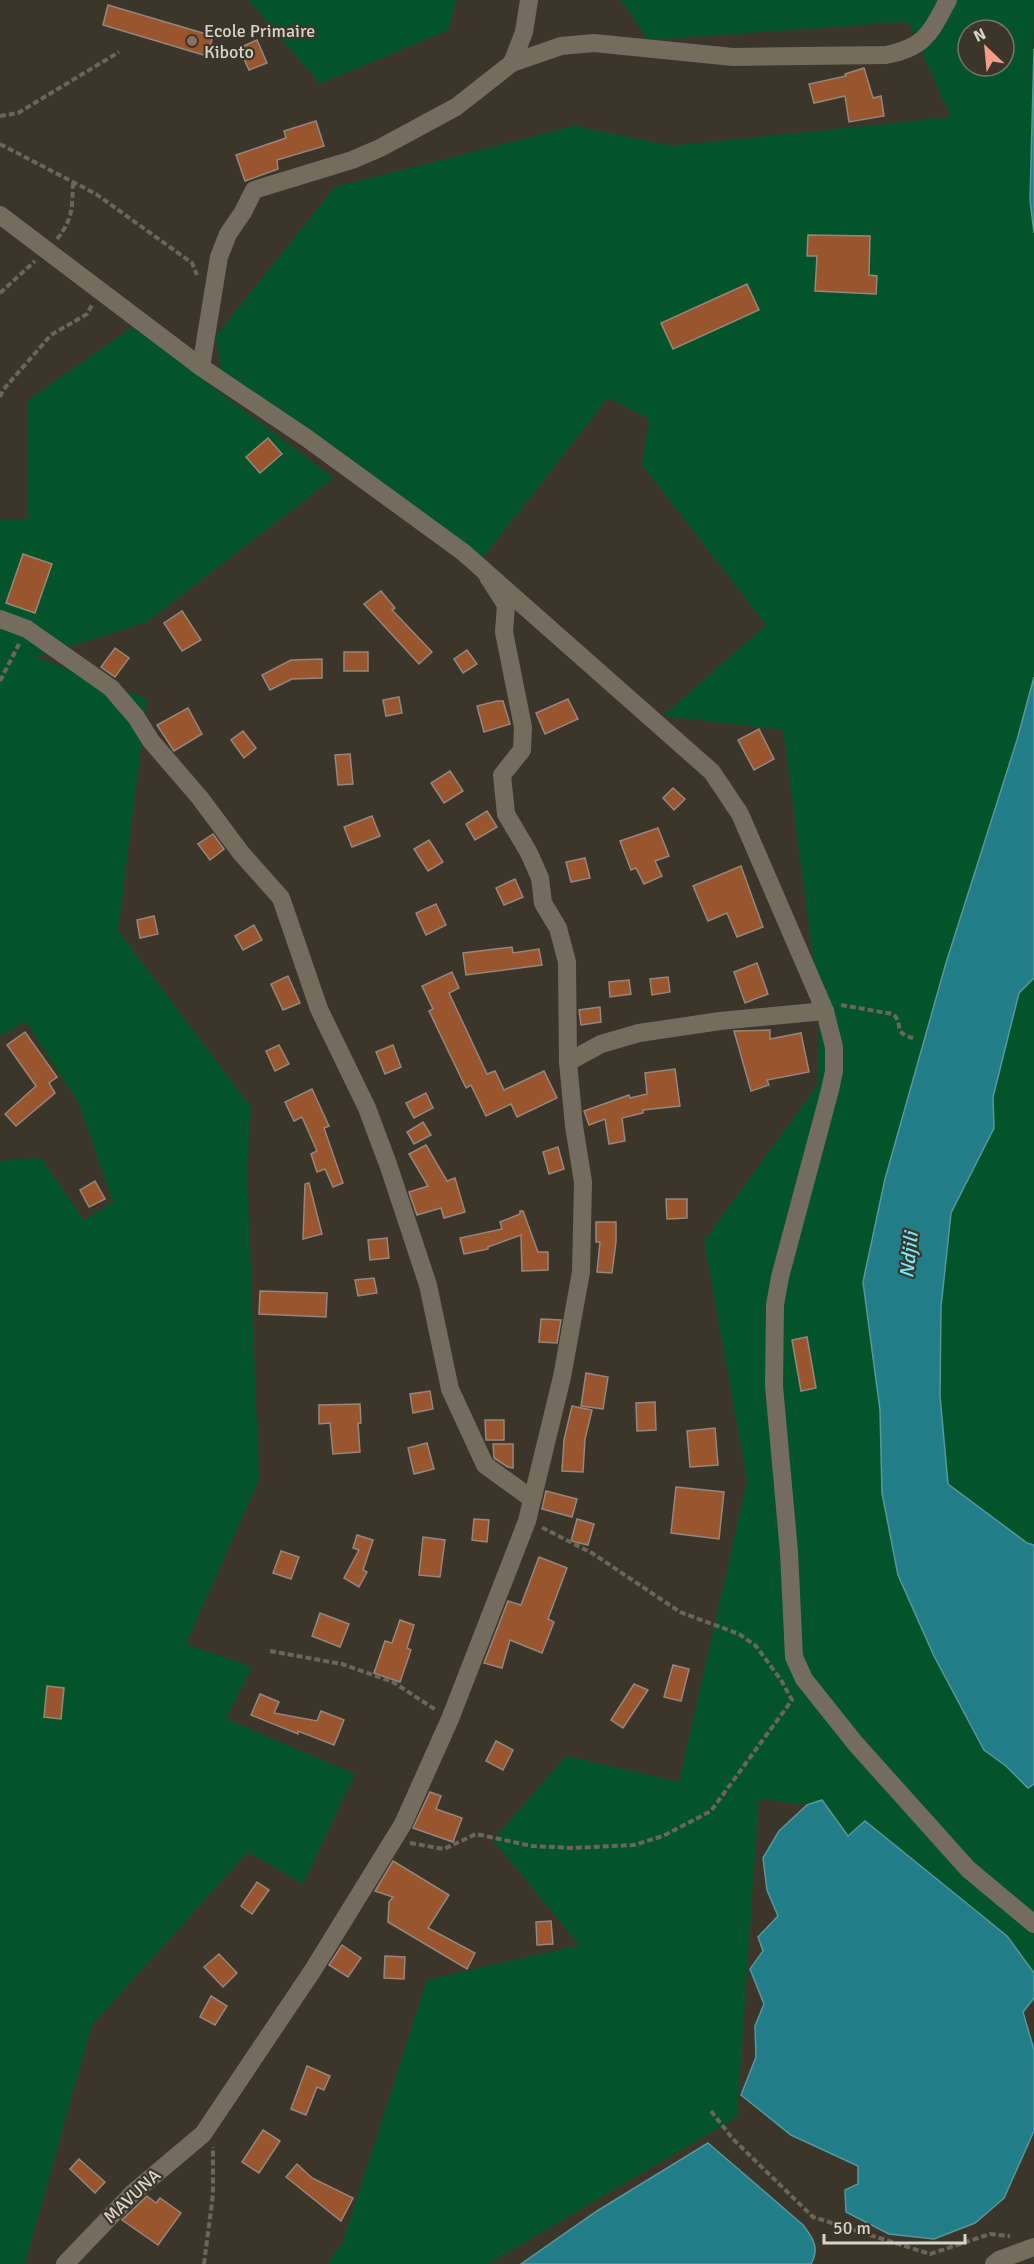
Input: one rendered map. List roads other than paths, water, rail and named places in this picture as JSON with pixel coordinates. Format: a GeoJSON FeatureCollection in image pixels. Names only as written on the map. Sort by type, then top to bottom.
{"type":"FeatureCollection","features":[{"type":"Feature","properties":{"kind":"street"},"geometry":{"type":"LineString","coordinates":[[512,63],[524,32],[529,0]]}},
{"type":"Feature","properties":{"kind":"street"},"geometry":{"type":"LineString","coordinates":[[201,367],[219,257],[228,234],[243,213],[254,190],[352,160],[380,148],[456,107],[512,63],[561,46],[594,43],[733,57],[886,55],[903,52],[919,45],[933,29],[948,0]]}},
{"type":"Feature","properties":{"kind":"street"},"geometry":{"type":"LineString","coordinates":[[0,215],[201,367],[309,439],[464,552],[712,772],[740,814],[824,1007],[834,1047],[834,1071],[780,1277],[775,1305],[774,1386],[789,1552],[794,1657],[804,1679],[855,1743],[968,1869],[1034,1924]]}},
{"type":"Feature","properties":{"kind":"street","name":"MAVUNA"},"geometry":{"type":"LineString","coordinates":[[65,2264],[133,2193],[207,2128],[313,1970],[403,1824],[450,1719],[527,1521],[562,1377],[580,1272],[583,1182],[574,1126],[568,1062],[567,962],[558,928],[543,903],[540,878],[529,853],[506,814],[502,775],[522,750],[523,727],[504,632],[506,605],[489,579],[464,552]]}},
{"type":"Feature","properties":{"kind":"street"},"geometry":{"type":"LineString","coordinates":[[0,619],[27,629],[111,688],[136,717],[151,741],[281,898],[319,1009],[367,1108],[389,1167],[428,1285],[450,1389],[486,1465],[532,1499]]}},
{"type":"Feature","properties":{"kind":"street"},"geometry":{"type":"LineString","coordinates":[[568,1062],[601,1044],[639,1033],[824,1007]]}},
{"type":"Feature","properties":{"kind":"street"},"geometry":{"type":"LineString","coordinates":[[994,2264],[1027,2242]]}},
{"type":"Feature","properties":{"kind":"water"},"geometry":{"type":"Polygon","coordinates":[[[1034,49],[1034,233],[1030,200],[1034,49]]]}},
{"type":"Feature","properties":{"kind":"water","name":"Ndjili"},"geometry":{"type":"Polygon","coordinates":[[[1034,677],[1034,978],[1019,993],[993,1097],[994,1128],[951,1213],[941,1307],[940,1396],[948,1484],[1027,1543],[1034,1545],[1034,1784],[1028,1788],[1006,1766],[984,1750],[934,1656],[898,1575],[882,1493],[880,1410],[863,1282],[885,1179],[946,963],[1017,740],[1034,677]]]}},
{"type":"Feature","properties":{"kind":"water"},"geometry":{"type":"Polygon","coordinates":[[[822,1800],[848,1836],[865,1821],[1007,1936],[1034,1973],[1034,1998],[1023,2012],[1034,2050],[1034,2131],[1004,2198],[975,2223],[934,2239],[889,2234],[846,2212],[845,2190],[858,2184],[858,2166],[791,2135],[741,2095],[756,2057],[755,2026],[764,2004],[750,1969],[763,1951],[758,1937],[778,1916],[767,1890],[763,1858],[779,1831],[807,1805],[822,1800]]]}},
{"type":"Feature","properties":{"kind":"water"},"geometry":{"type":"Polygon","coordinates":[[[708,2143],[803,2225],[814,2243],[815,2253],[811,2264],[521,2264],[597,2211],[708,2143]]]}},
{"type":"Feature","properties":{"kind":"place","name":"Ecole Primaire Kiboto"},"geometry":{"type":"Point","coordinates":[192,41]}}]}
